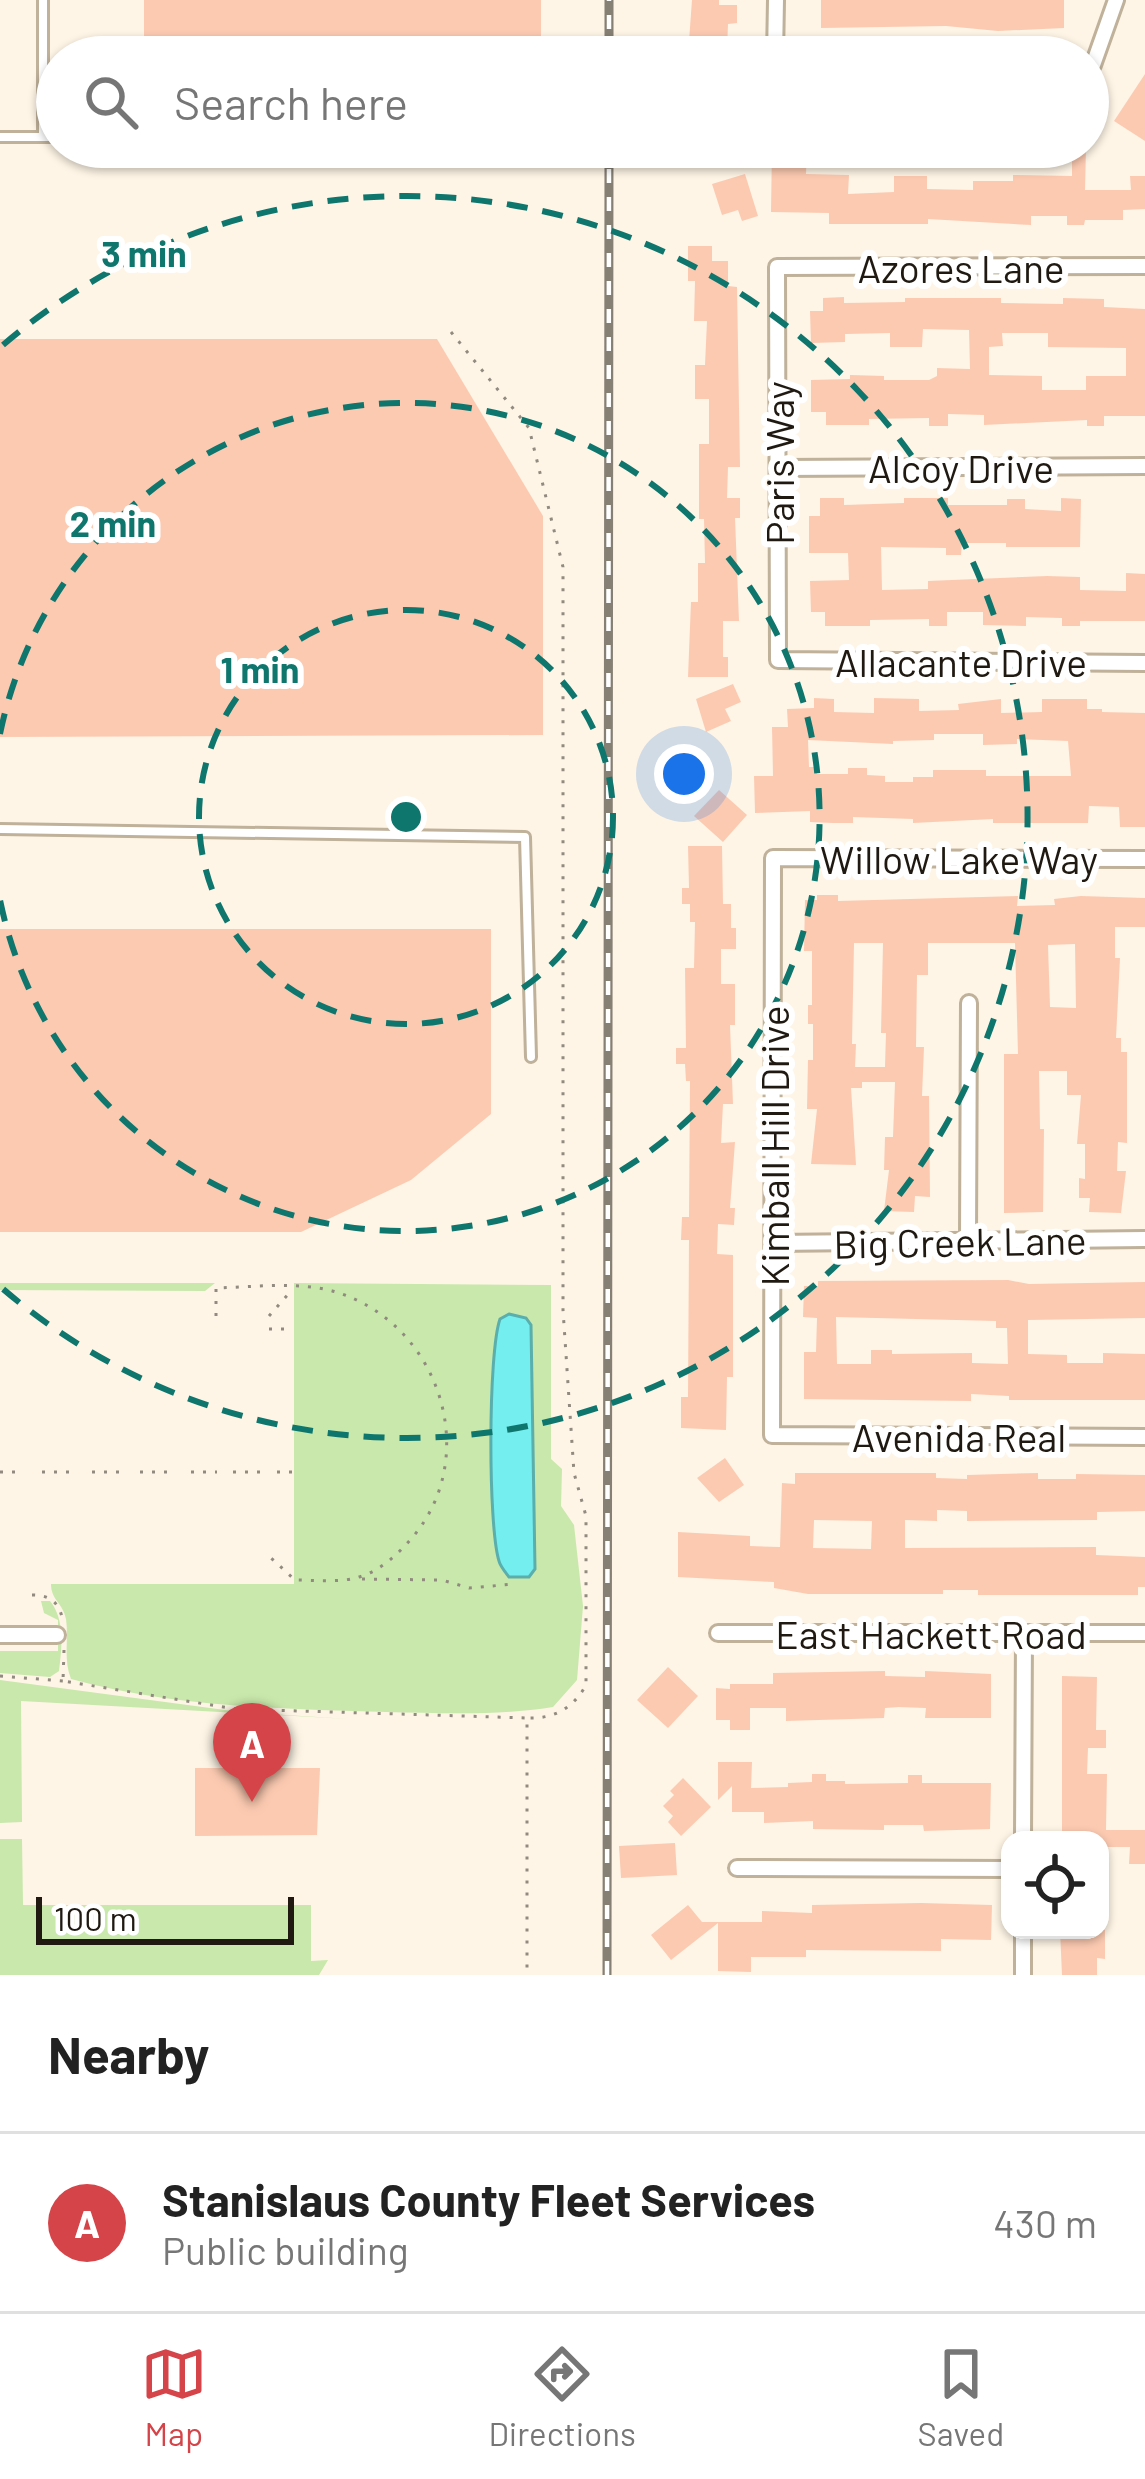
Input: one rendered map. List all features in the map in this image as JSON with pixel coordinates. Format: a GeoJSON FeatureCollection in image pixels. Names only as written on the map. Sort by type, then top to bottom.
{"type":"FeatureCollection","features":[{"type":"Feature","properties":{"kind":"street"},"geometry":{"type":"LineString","coordinates":[[776,0],[776,36]]}},
{"type":"Feature","properties":{"kind":"street"},"geometry":{"type":"LineString","coordinates":[[1102,36],[1116,0]]}},
{"type":"Feature","properties":{"kind":"street","name":"Azores Lane"},"geometry":{"type":"LineString","coordinates":[[778,267],[1145,266]]}},
{"type":"Feature","properties":{"kind":"street","name":"Paris Way"},"geometry":{"type":"LineString","coordinates":[[778,267],[778,660]]}},
{"type":"Feature","properties":{"kind":"street","name":"Alcoy Drive"},"geometry":{"type":"LineString","coordinates":[[778,468],[1145,466]]}},
{"type":"Feature","properties":{"kind":"street","name":"Allacante Drive"},"geometry":{"type":"LineString","coordinates":[[778,660],[1145,663]]}},
{"type":"Feature","properties":{"kind":"street","name":"Willow Lake Way"},"geometry":{"type":"LineString","coordinates":[[773,858],[1145,859]]}},
{"type":"Feature","properties":{"kind":"street","name":"Kimball Hill Drive"},"geometry":{"type":"LineString","coordinates":[[772,1435],[773,858]]}},
{"type":"Feature","properties":{"kind":"street"},"geometry":{"type":"LineString","coordinates":[[968,1240],[969,1003]]}},
{"type":"Feature","properties":{"kind":"street","name":"Big Creek Lane"},"geometry":{"type":"LineString","coordinates":[[774,1243],[1145,1239]]}},
{"type":"Feature","properties":{"kind":"street","name":"Avenida Real"},"geometry":{"type":"LineString","coordinates":[[772,1435],[1145,1437]]}},
{"type":"Feature","properties":{"kind":"street","name":"East Hackett Road"},"geometry":{"type":"LineString","coordinates":[[718,1633],[1145,1633]]}},
{"type":"Feature","properties":{"kind":"street"},"geometry":{"type":"LineString","coordinates":[[1023,1831],[1024,1634]]}},
{"type":"Feature","properties":{"kind":"street"},"geometry":{"type":"LineString","coordinates":[[0,1635],[62,1635]]}},
{"type":"Feature","properties":{"kind":"street"},"geometry":{"type":"LineString","coordinates":[[737,1868],[1001,1869]]}},
{"type":"Feature","properties":{"kind":"street"},"geometry":{"type":"LineString","coordinates":[[1023,1939],[1023,1975]]}},
{"type":"Feature","properties":{"kind":"lane"},"geometry":{"type":"LineString","coordinates":[[43,0],[43,36]]}},
{"type":"Feature","properties":{"kind":"lane"},"geometry":{"type":"LineString","coordinates":[[0,137],[36,137]]}},
{"type":"Feature","properties":{"kind":"lane"},"geometry":{"type":"LineString","coordinates":[[0,829],[525,837],[531,1057]]}},
{"type":"Feature","properties":{"kind":"path"},"geometry":{"type":"LineString","coordinates":[[0,1676],[63,1681],[236,1709],[527,1718],[548,1718],[578,1700],[586,1685],[586,1516],[574,1473],[563,1310],[563,567],[529,428],[451,332]]}},
{"type":"Feature","properties":{"kind":"path"},"geometry":{"type":"LineString","coordinates":[[216,1316],[216,1288],[340,1293],[395,1325],[420,1353],[444,1407],[448,1432],[445,1473],[431,1511],[393,1558],[354,1579]]}},
{"type":"Feature","properties":{"kind":"path"},"geometry":{"type":"LineString","coordinates":[[269,1316],[294,1289]]}},
{"type":"Feature","properties":{"kind":"path"},"geometry":{"type":"LineString","coordinates":[[269,1329],[293,1329]]}},
{"type":"Feature","properties":{"kind":"path"},"geometry":{"type":"LineString","coordinates":[[0,1472],[22,1472]]}},
{"type":"Feature","properties":{"kind":"path"},"geometry":{"type":"LineString","coordinates":[[42,1472],[70,1472]]}},
{"type":"Feature","properties":{"kind":"path"},"geometry":{"type":"LineString","coordinates":[[92,1472],[119,1472]]}},
{"type":"Feature","properties":{"kind":"path"},"geometry":{"type":"LineString","coordinates":[[140,1472],[169,1472]]}},
{"type":"Feature","properties":{"kind":"path"},"geometry":{"type":"LineString","coordinates":[[191,1472],[218,1472]]}},
{"type":"Feature","properties":{"kind":"path"},"geometry":{"type":"LineString","coordinates":[[233,1472],[261,1472]]}},
{"type":"Feature","properties":{"kind":"path"},"geometry":{"type":"LineString","coordinates":[[277,1472],[294,1472]]}},
{"type":"Feature","properties":{"kind":"path"},"geometry":{"type":"LineString","coordinates":[[270,1557],[295,1580],[442,1580],[469,1588],[514,1583]]}},
{"type":"Feature","properties":{"kind":"path"},"geometry":{"type":"LineString","coordinates":[[32,1595],[55,1601],[63,1681]]}},
{"type":"Feature","properties":{"kind":"path"},"geometry":{"type":"LineString","coordinates":[[527,1718],[527,1975]]}},
{"type":"Feature","properties":{"kind":"green space"},"geometry":{"type":"Polygon","coordinates":[[[0,1283],[215,1283],[205,1291],[0,1290],[0,1283]]]}},
{"type":"Feature","properties":{"kind":"green space"},"geometry":{"type":"Polygon","coordinates":[[[294,1283],[551,1285],[551,1459],[562,1469],[561,1506],[574,1525],[583,1606],[577,1680],[553,1707],[470,1713],[267,1708],[148,1696],[71,1679],[66,1619],[51,1584],[294,1584],[294,1283]]]}},
{"type":"Feature","properties":{"kind":"green space"},"geometry":{"type":"Polygon","coordinates":[[[41,1601],[50,1601],[58,1616],[59,1671],[50,1677],[0,1673],[0,1651],[58,1651],[58,1620],[44,1613],[41,1601]]]}},
{"type":"Feature","properties":{"kind":"green space"},"geometry":{"type":"Polygon","coordinates":[[[0,1680],[240,1712],[349,1719],[21,1701],[22,1822],[0,1823],[0,1680]]]}},
{"type":"Feature","properties":{"kind":"green space"},"geometry":{"type":"Polygon","coordinates":[[[0,1839],[22,1839],[23,1905],[311,1905],[311,1961],[328,1960],[319,1975],[0,1975],[0,1839]]]}},
{"type":"Feature","properties":{"kind":"water"},"geometry":{"type":"Polygon","coordinates":[[[509,1314],[526,1318],[531,1325],[535,1569],[529,1577],[509,1577],[495,1542],[493,1366],[500,1319],[509,1314]]]}},
{"type":"Feature","properties":{"kind":"building"},"geometry":{"type":"Polygon","coordinates":[[[144,0],[541,0],[541,36],[144,36],[144,0]]]}},
{"type":"Feature","properties":{"kind":"building"},"geometry":{"type":"Polygon","coordinates":[[[692,0],[737,5],[737,23],[728,24],[728,36],[689,36],[692,0]]]}},
{"type":"Feature","properties":{"kind":"building"},"geometry":{"type":"Polygon","coordinates":[[[821,0],[1064,0],[1064,28],[821,28],[821,0]]]}},
{"type":"Feature","properties":{"kind":"building"},"geometry":{"type":"Polygon","coordinates":[[[1145,74],[1145,141],[1114,121],[1145,74]]]}},
{"type":"Feature","properties":{"kind":"building"},"geometry":{"type":"Polygon","coordinates":[[[772,168],[849,175],[848,194],[894,192],[894,176],[927,176],[927,189],[973,190],[973,181],[1013,181],[1013,175],[1072,176],[1072,168],[1086,168],[1085,190],[1131,190],[1130,176],[1145,176],[1145,209],[1123,210],[1123,220],[1085,220],[1084,225],[1067,225],[1067,216],[1031,216],[1031,225],[928,219],[928,224],[829,224],[829,213],[771,212],[772,168]]]}},
{"type":"Feature","properties":{"kind":"building"},"geometry":{"type":"Polygon","coordinates":[[[745,174],[758,216],[742,221],[738,210],[722,215],[712,184],[745,174]]]}},
{"type":"Feature","properties":{"kind":"building"},"geometry":{"type":"Polygon","coordinates":[[[688,246],[712,246],[712,261],[728,261],[728,286],[737,287],[740,467],[728,467],[727,498],[740,498],[740,518],[735,518],[739,621],[723,621],[728,677],[688,677],[691,602],[698,602],[698,563],[705,563],[704,519],[699,519],[699,444],[709,444],[709,399],[695,399],[695,365],[705,365],[707,321],[694,321],[695,281],[688,281],[688,246]]]}},
{"type":"Feature","properties":{"kind":"building"},"geometry":{"type":"Polygon","coordinates":[[[844,297],[844,303],[1001,298],[1001,303],[1063,304],[1063,298],[1104,299],[1104,307],[1145,309],[1145,416],[1104,416],[1104,426],[1087,426],[1087,420],[984,425],[984,415],[948,414],[948,426],[929,426],[929,418],[826,425],[826,412],[811,412],[811,380],[850,379],[850,375],[929,380],[937,376],[937,368],[970,369],[969,330],[923,329],[922,347],[890,347],[890,333],[845,334],[845,342],[811,343],[810,311],[823,311],[823,298],[844,297]],[[1002,333],[1003,346],[989,347],[989,375],[1042,376],[1042,390],[1086,390],[1086,376],[1126,376],[1126,348],[1048,347],[1048,333],[1002,333]]]}},
{"type":"Feature","properties":{"kind":"building"},"geometry":{"type":"Polygon","coordinates":[[[0,339],[437,339],[543,516],[543,735],[0,737],[0,339]]]}},
{"type":"Feature","properties":{"kind":"building"},"geometry":{"type":"Polygon","coordinates":[[[820,498],[844,498],[844,505],[948,498],[948,505],[1007,505],[1007,499],[1025,499],[1025,509],[1061,511],[1061,498],[1081,499],[1080,547],[962,543],[961,555],[946,555],[946,548],[881,547],[882,590],[928,589],[928,581],[1047,576],[1080,577],[1080,590],[1126,591],[1126,573],[1145,574],[1145,621],[1080,621],[1080,626],[1062,626],[1062,618],[1026,617],[1026,626],[983,625],[983,612],[947,612],[947,626],[929,626],[929,619],[825,626],[825,612],[811,612],[810,581],[849,580],[848,553],[809,553],[809,516],[820,516],[820,498]]]}},
{"type":"Feature","properties":{"kind":"building"},"geometry":{"type":"Polygon","coordinates":[[[733,684],[741,702],[725,709],[731,721],[706,732],[696,699],[733,684]]]}},
{"type":"Feature","properties":{"kind":"building"},"geometry":{"type":"Polygon","coordinates":[[[814,698],[834,699],[834,712],[874,713],[874,698],[919,699],[919,711],[959,710],[958,704],[1001,699],[1001,713],[1042,712],[1042,699],[1087,699],[1087,709],[1145,713],[1145,827],[1120,827],[1119,807],[1089,806],[1088,823],[993,823],[993,819],[913,823],[913,819],[853,817],[853,823],[833,823],[810,822],[810,811],[755,813],[754,776],[773,776],[772,727],[788,727],[787,709],[814,708],[814,698]],[[934,734],[934,740],[893,744],[808,740],[809,767],[817,767],[817,774],[848,774],[848,768],[867,768],[867,775],[885,776],[885,782],[933,777],[933,770],[986,770],[986,776],[1071,776],[1068,741],[1017,739],[1017,744],[983,745],[983,734],[934,734]]]}},
{"type":"Feature","properties":{"kind":"building"},"geometry":{"type":"Polygon","coordinates":[[[719,790],[747,815],[723,842],[694,816],[719,790]]]}},
{"type":"Feature","properties":{"kind":"building"},"geometry":{"type":"Polygon","coordinates":[[[688,846],[722,846],[723,904],[731,904],[731,928],[736,928],[736,949],[721,949],[721,984],[735,984],[735,1025],[730,1025],[733,1104],[723,1104],[721,1143],[735,1142],[730,1208],[735,1208],[734,1225],[718,1224],[717,1254],[733,1255],[733,1377],[727,1377],[726,1430],[681,1428],[681,1397],[688,1397],[689,1240],[681,1240],[682,1217],[689,1217],[690,1081],[686,1081],[685,1064],[676,1064],[676,1048],[686,1048],[685,968],[694,968],[695,922],[690,922],[690,904],[682,904],[682,888],[689,888],[688,846]]]}},
{"type":"Feature","properties":{"kind":"building"},"geometry":{"type":"Polygon","coordinates":[[[817,895],[838,895],[838,901],[1018,896],[1017,906],[1055,905],[1054,899],[1081,896],[1145,898],[1145,927],[1115,927],[1115,958],[1120,958],[1116,1038],[1121,1038],[1121,1052],[1127,1052],[1127,1143],[1118,1142],[1117,1171],[1126,1171],[1121,1213],[1089,1212],[1090,1198],[1079,1198],[1079,1178],[1085,1179],[1085,1144],[1077,1144],[1081,1095],[1067,1095],[1067,1071],[1039,1071],[1043,1212],[1004,1213],[1004,1054],[1018,1054],[1015,943],[928,943],[928,975],[917,975],[916,1047],[924,1047],[922,1096],[929,1096],[930,1197],[915,1196],[914,1212],[884,1211],[889,1170],[884,1170],[885,1137],[893,1137],[895,1082],[862,1082],[862,1088],[851,1088],[856,1165],[811,1164],[817,1109],[807,1109],[813,1024],[808,1024],[812,951],[804,951],[805,900],[817,900],[817,895]],[[854,943],[855,1067],[885,1067],[883,943],[854,943]],[[1075,944],[1048,945],[1050,1007],[1076,1008],[1075,944]]]}},
{"type":"Feature","properties":{"kind":"building"},"geometry":{"type":"Polygon","coordinates":[[[0,929],[491,929],[491,1114],[411,1180],[301,1232],[0,1232],[0,929]]]}},
{"type":"Feature","properties":{"kind":"building"},"geometry":{"type":"Polygon","coordinates":[[[818,1281],[1145,1282],[1145,1318],[1028,1320],[1028,1354],[1067,1355],[1067,1363],[1103,1363],[1103,1353],[1145,1354],[1145,1400],[1009,1400],[1009,1396],[971,1394],[971,1401],[804,1399],[804,1352],[816,1352],[817,1318],[803,1317],[804,1286],[818,1286],[818,1281]],[[836,1317],[837,1364],[871,1364],[871,1350],[892,1350],[892,1354],[972,1353],[972,1363],[1008,1364],[1007,1328],[996,1328],[996,1321],[836,1317]]]}},
{"type":"Feature","properties":{"kind":"building"},"geometry":{"type":"Polygon","coordinates":[[[725,1458],[744,1485],[719,1502],[697,1478],[725,1458]]]}},
{"type":"Feature","properties":{"kind":"building"},"geometry":{"type":"Polygon","coordinates":[[[795,1473],[936,1473],[936,1478],[967,1479],[967,1475],[1038,1473],[1038,1479],[1145,1475],[1145,1511],[1097,1512],[1097,1520],[967,1521],[967,1511],[937,1510],[937,1521],[905,1520],[905,1548],[1096,1547],[1096,1555],[1145,1557],[1145,1587],[1138,1587],[1138,1595],[978,1595],[978,1590],[808,1594],[774,1588],[774,1582],[678,1577],[678,1532],[750,1536],[750,1546],[780,1547],[782,1483],[795,1484],[795,1473]],[[814,1520],[813,1548],[871,1549],[872,1521],[814,1520]]]}},
{"type":"Feature","properties":{"kind":"building"},"geometry":{"type":"Polygon","coordinates":[[[668,1667],[698,1696],[668,1728],[637,1700],[668,1667]]]}},
{"type":"Feature","properties":{"kind":"building"},"geometry":{"type":"Polygon","coordinates":[[[885,1671],[885,1676],[925,1677],[925,1671],[991,1674],[991,1718],[925,1718],[926,1708],[899,1707],[885,1708],[884,1718],[786,1721],[786,1708],[750,1708],[750,1730],[730,1730],[730,1720],[716,1720],[716,1688],[773,1684],[773,1673],[885,1671]]]}},
{"type":"Feature","properties":{"kind":"building"},"geometry":{"type":"Polygon","coordinates":[[[1062,1676],[1097,1677],[1096,1730],[1106,1730],[1106,1748],[1088,1748],[1087,1774],[1107,1774],[1106,1830],[1145,1830],[1145,1864],[1129,1864],[1130,1847],[1109,1847],[1109,1831],[1062,1831],[1062,1676]]]}},
{"type":"Feature","properties":{"kind":"building"},"geometry":{"type":"Polygon","coordinates":[[[718,1762],[752,1762],[751,1788],[812,1782],[812,1774],[826,1774],[826,1781],[845,1784],[908,1783],[908,1775],[922,1775],[922,1783],[991,1783],[990,1829],[924,1831],[923,1825],[884,1825],[884,1830],[813,1829],[813,1821],[764,1823],[764,1812],[732,1812],[732,1786],[718,1800],[718,1762]]]}},
{"type":"Feature","properties":{"kind":"building"},"geometry":{"type":"Polygon","coordinates":[[[195,1768],[320,1768],[317,1835],[195,1836],[195,1768]]]}},
{"type":"Feature","properties":{"kind":"building"},"geometry":{"type":"Polygon","coordinates":[[[683,1778],[711,1807],[681,1836],[668,1822],[673,1816],[663,1806],[683,1778]]]}},
{"type":"Feature","properties":{"kind":"building"},"geometry":{"type":"Polygon","coordinates":[[[675,1843],[677,1875],[621,1878],[619,1846],[675,1843]]]}},
{"type":"Feature","properties":{"kind":"building"},"geometry":{"type":"Polygon","coordinates":[[[688,1905],[702,1922],[762,1922],[762,1911],[812,1913],[812,1905],[992,1905],[991,1940],[941,1939],[941,1951],[806,1950],[806,1957],[751,1957],[751,1972],[718,1971],[718,1923],[671,1960],[651,1935],[688,1905]]]}},
{"type":"Feature","properties":{"kind":"building"},"geometry":{"type":"Polygon","coordinates":[[[1060,1939],[1105,1939],[1105,1959],[1097,1958],[1097,1975],[1062,1975],[1060,1939]]]}},
{"type":"Feature","properties":{"kind":"railway"},"geometry":{"type":"LineString","coordinates":[[609,0],[609,36]]}},
{"type":"Feature","properties":{"kind":"railway"},"geometry":{"type":"LineString","coordinates":[[607,1975],[609,168]]}},
{"type":"Feature","properties":{"kind":"place","name":"Stanislaus County Fleet Services"},"geometry":{"type":"Point","coordinates":[252,1802]}}]}
